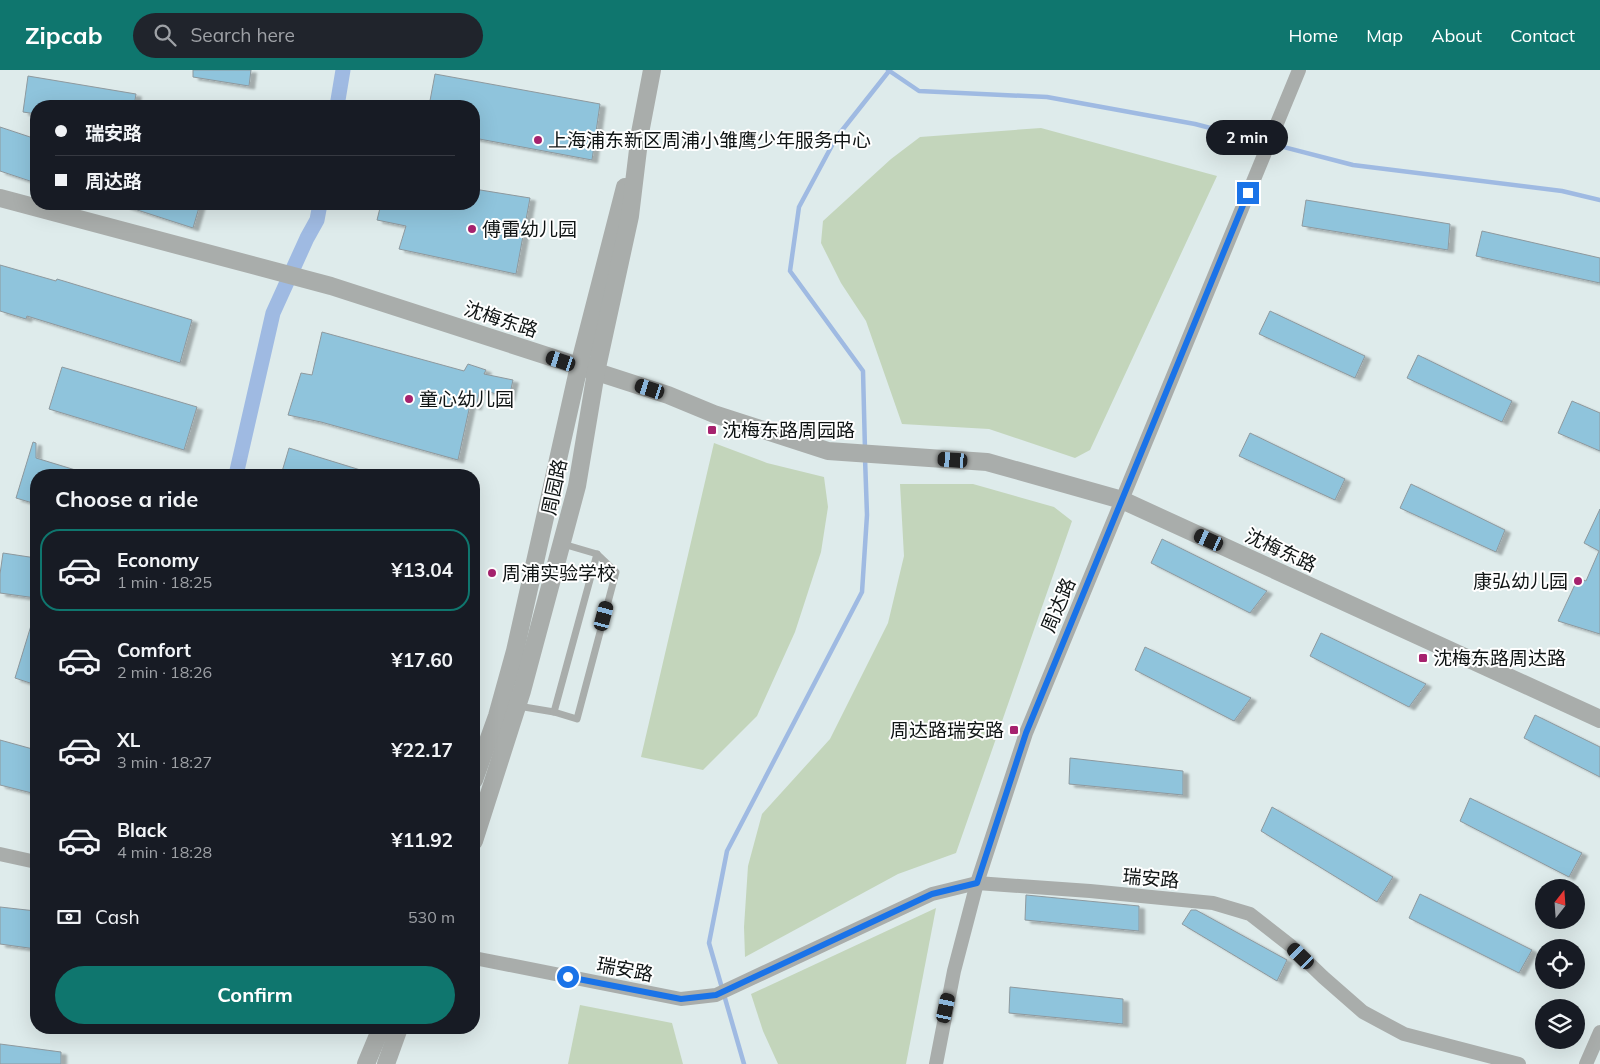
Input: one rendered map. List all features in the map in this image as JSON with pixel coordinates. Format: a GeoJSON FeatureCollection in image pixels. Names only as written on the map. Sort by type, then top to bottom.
{"type":"FeatureCollection","features":[{"type":"Feature","properties":{"kind":"street","name":"周园路"},"geometry":{"type":"LineString","coordinates":[[480,763],[497,716],[515,651],[587,369],[614,226],[640,133],[652,70]]}},
{"type":"Feature","properties":{"kind":"street","name":"周达路"},"geometry":{"type":"LineString","coordinates":[[936,1064],[954,971],[977,883],[1026,733],[1299,70]]}},
{"type":"Feature","properties":{"kind":"street","name":"沈梅东路"},"geometry":{"type":"LineString","coordinates":[[0,198],[30,206]]}},
{"type":"Feature","properties":{"kind":"street","name":"沈梅东路"},"geometry":{"type":"LineString","coordinates":[[45,210],[331,286],[668,395],[714,414],[828,451],[987,462],[1122,500],[1600,719]]}},
{"type":"Feature","properties":{"kind":"street","name":"周园路"},"geometry":{"type":"LineString","coordinates":[[480,823],[518,706],[577,486],[587,369]]}},
{"type":"Feature","properties":{"kind":"street"},"geometry":{"type":"LineString","coordinates":[[0,854],[30,861]]}},
{"type":"Feature","properties":{"kind":"street","name":"瑞安路"},"geometry":{"type":"LineString","coordinates":[[480,959],[681,999],[716,995],[932,894],[977,883],[1212,903],[1250,914],[1291,946],[1363,1012],[1404,1034],[1519,1064]]}},
{"type":"Feature","properties":{"kind":"street"},"geometry":{"type":"LineString","coordinates":[[1586,1064],[1600,1032]]}},
{"type":"Feature","properties":{"kind":"street"},"geometry":{"type":"LineString","coordinates":[[366,1064],[378,1034]]}},
{"type":"Feature","properties":{"kind":"street"},"geometry":{"type":"LineString","coordinates":[[386,1064],[398,1034]]}},
{"type":"Feature","properties":{"kind":"lane"},"geometry":{"type":"LineString","coordinates":[[518,706],[554,712],[577,719],[616,572],[597,554],[562,544]]}},
{"type":"Feature","properties":{"kind":"lane"},"geometry":{"type":"LineString","coordinates":[[554,712],[597,554]]}},
{"type":"Feature","properties":{"kind":"green space"},"geometry":{"type":"Polygon","coordinates":[[[1041,128],[1217,176],[1090,450],[1075,458],[989,429],[902,424],[866,321],[841,283],[821,243],[823,221],[891,159],[920,137],[1041,128]]]}},
{"type":"Feature","properties":{"kind":"green space"},"geometry":{"type":"Polygon","coordinates":[[[714,443],[767,463],[824,477],[828,507],[821,552],[795,632],[757,716],[703,770],[641,757],[714,443]]]}},
{"type":"Feature","properties":{"kind":"green space"},"geometry":{"type":"Polygon","coordinates":[[[900,484],[973,484],[1054,507],[1072,521],[956,853],[898,874],[745,957],[744,927],[748,866],[762,814],[830,739],[888,623],[904,556],[900,484]]]}},
{"type":"Feature","properties":{"kind":"green space"},"geometry":{"type":"Polygon","coordinates":[[[936,908],[906,1064],[778,1064],[763,1031],[751,994],[936,908]]]}},
{"type":"Feature","properties":{"kind":"green space"},"geometry":{"type":"Polygon","coordinates":[[[580,1005],[672,1023],[683,1064],[568,1064],[580,1005]]]}},
{"type":"Feature","properties":{"kind":"building"},"geometry":{"type":"Polygon","coordinates":[[[193,70],[251,70],[249,86],[193,77],[193,70]]]}},
{"type":"Feature","properties":{"kind":"building"},"geometry":{"type":"Polygon","coordinates":[[[435,74],[600,104],[592,160],[480,139],[480,100],[430,100],[435,74]]]}},
{"type":"Feature","properties":{"kind":"building"},"geometry":{"type":"Polygon","coordinates":[[[28,76],[136,94],[135,100],[30,100],[30,113],[23,112],[28,76]]]}},
{"type":"Feature","properties":{"kind":"building"},"geometry":{"type":"Polygon","coordinates":[[[0,127],[30,137],[30,181],[0,171],[0,127]]]}},
{"type":"Feature","properties":{"kind":"building","name":"傅雷幼儿园"},"geometry":{"type":"Polygon","coordinates":[[[480,190],[530,198],[516,274],[399,249],[406,226],[377,220],[380,210],[480,210],[480,190]]]}},
{"type":"Feature","properties":{"kind":"building"},"geometry":{"type":"Polygon","coordinates":[[[1306,200],[1450,224],[1448,250],[1302,226],[1306,200]]]}},
{"type":"Feature","properties":{"kind":"building"},"geometry":{"type":"Polygon","coordinates":[[[137,210],[198,210],[193,228],[137,210]]]}},
{"type":"Feature","properties":{"kind":"building"},"geometry":{"type":"Polygon","coordinates":[[[1482,231],[1600,258],[1600,283],[1476,256],[1482,231]]]}},
{"type":"Feature","properties":{"kind":"building"},"geometry":{"type":"Polygon","coordinates":[[[0,265],[56,281],[57,279],[192,320],[180,363],[27,316],[26,319],[0,311],[0,265]]]}},
{"type":"Feature","properties":{"kind":"building"},"geometry":{"type":"Polygon","coordinates":[[[1270,311],[1365,356],[1355,378],[1259,334],[1270,311]]]}},
{"type":"Feature","properties":{"kind":"building","name":"童心幼儿园"},"geometry":{"type":"Polygon","coordinates":[[[322,332],[464,371],[468,364],[486,370],[484,374],[513,380],[509,398],[480,389],[476,407],[470,405],[458,460],[321,422],[288,415],[301,373],[312,375],[322,332]]]}},
{"type":"Feature","properties":{"kind":"building"},"geometry":{"type":"Polygon","coordinates":[[[1418,355],[1512,401],[1502,422],[1407,378],[1418,355]]]}},
{"type":"Feature","properties":{"kind":"building"},"geometry":{"type":"Polygon","coordinates":[[[62,367],[197,407],[184,450],[49,409],[62,367]]]}},
{"type":"Feature","properties":{"kind":"building"},"geometry":{"type":"Polygon","coordinates":[[[1572,401],[1600,413],[1600,451],[1558,433],[1572,401]]]}},
{"type":"Feature","properties":{"kind":"building"},"geometry":{"type":"Polygon","coordinates":[[[1250,433],[1345,479],[1335,500],[1239,456],[1250,433]]]}},
{"type":"Feature","properties":{"kind":"building"},"geometry":{"type":"Polygon","coordinates":[[[33,442],[36,443],[36,458],[72,469],[30,469],[30,502],[16,498],[33,442]]]}},
{"type":"Feature","properties":{"kind":"building"},"geometry":{"type":"Polygon","coordinates":[[[289,448],[357,469],[283,469],[289,448]]]}},
{"type":"Feature","properties":{"kind":"building"},"geometry":{"type":"Polygon","coordinates":[[[1411,484],[1505,530],[1496,552],[1400,508],[1411,484]]]}},
{"type":"Feature","properties":{"kind":"building"},"geometry":{"type":"Polygon","coordinates":[[[1600,509],[1600,634],[1558,621],[1578,578],[1586,581],[1599,551],[1584,543],[1600,509]]]}},
{"type":"Feature","properties":{"kind":"building"},"geometry":{"type":"Polygon","coordinates":[[[1162,539],[1267,591],[1250,613],[1151,563],[1162,539]]]}},
{"type":"Feature","properties":{"kind":"building"},"geometry":{"type":"Polygon","coordinates":[[[3,553],[30,557],[30,597],[0,593],[3,553]]]}},
{"type":"Feature","properties":{"kind":"building"},"geometry":{"type":"Polygon","coordinates":[[[30,629],[30,683],[15,678],[30,629]]]}},
{"type":"Feature","properties":{"kind":"building"},"geometry":{"type":"Polygon","coordinates":[[[1321,633],[1426,684],[1409,707],[1310,656],[1321,633]]]}},
{"type":"Feature","properties":{"kind":"building"},"geometry":{"type":"Polygon","coordinates":[[[1145,647],[1251,698],[1234,721],[1135,670],[1145,647]]]}},
{"type":"Feature","properties":{"kind":"building"},"geometry":{"type":"Polygon","coordinates":[[[1535,715],[1600,747],[1600,777],[1524,738],[1535,715]]]}},
{"type":"Feature","properties":{"kind":"building"},"geometry":{"type":"Polygon","coordinates":[[[0,740],[30,748],[30,792],[0,785],[0,740]]]}},
{"type":"Feature","properties":{"kind":"building"},"geometry":{"type":"Polygon","coordinates":[[[1070,758],[1183,771],[1183,795],[1069,784],[1070,758]]]}},
{"type":"Feature","properties":{"kind":"building"},"geometry":{"type":"Polygon","coordinates":[[[1470,798],[1582,853],[1569,877],[1460,821],[1470,798]]]}},
{"type":"Feature","properties":{"kind":"building"},"geometry":{"type":"Polygon","coordinates":[[[1272,807],[1393,877],[1377,902],[1261,831],[1272,807]]]}},
{"type":"Feature","properties":{"kind":"building"},"geometry":{"type":"Polygon","coordinates":[[[1420,894],[1532,950],[1519,973],[1409,918],[1420,894]]]}},
{"type":"Feature","properties":{"kind":"building"},"geometry":{"type":"Polygon","coordinates":[[[1026,895],[1139,906],[1139,931],[1025,920],[1026,895]]]}},
{"type":"Feature","properties":{"kind":"building"},"geometry":{"type":"Polygon","coordinates":[[[0,907],[30,910],[30,948],[0,944],[0,907]]]}},
{"type":"Feature","properties":{"kind":"building"},"geometry":{"type":"Polygon","coordinates":[[[1191,910],[1196,910],[1287,960],[1277,981],[1182,924],[1191,910]]]}},
{"type":"Feature","properties":{"kind":"building"},"geometry":{"type":"Polygon","coordinates":[[[1010,987],[1123,999],[1123,1024],[1009,1013],[1010,987]]]}},
{"type":"Feature","properties":{"kind":"building"},"geometry":{"type":"Polygon","coordinates":[[[0,1044],[61,1052],[61,1064],[0,1064],[0,1044]]]}},
{"type":"Feature","properties":{"kind":"waterway"},"geometry":{"type":"LineString","coordinates":[[338,100],[343,70]]}},
{"type":"Feature","properties":{"kind":"waterway"},"geometry":{"type":"LineString","coordinates":[[888,70],[919,91],[1047,97],[1195,124],[1353,165],[1562,191],[1600,200]]}},
{"type":"Feature","properties":{"kind":"waterway"},"geometry":{"type":"LineString","coordinates":[[865,450],[863,371],[790,271],[799,207],[836,138],[889,71]]}},
{"type":"Feature","properties":{"kind":"waterway"},"geometry":{"type":"LineString","coordinates":[[237,469],[273,313],[317,220],[319,210]]}},
{"type":"Feature","properties":{"kind":"waterway"},"geometry":{"type":"LineString","coordinates":[[744,1064],[709,943],[727,851],[862,592],[867,515],[865,458]]}},
{"type":"Feature","properties":{"kind":"place","name":"上海浦东新区周浦小雏鹰少年服务中心"},"geometry":{"type":"Point","coordinates":[538,140]}},
{"type":"Feature","properties":{"kind":"place","name":"傅雷幼儿园"},"geometry":{"type":"Point","coordinates":[472,229]}},
{"type":"Feature","properties":{"kind":"place","name":"童心幼儿园"},"geometry":{"type":"Point","coordinates":[409,399]}},
{"type":"Feature","properties":{"kind":"place","name":"沈梅东路周园路"},"geometry":{"type":"Point","coordinates":[712,430]}},
{"type":"Feature","properties":{"kind":"place","name":"周浦实验学校"},"geometry":{"type":"Point","coordinates":[492,573]}},
{"type":"Feature","properties":{"kind":"place","name":"康弘幼儿园"},"geometry":{"type":"Point","coordinates":[1578,581]}},
{"type":"Feature","properties":{"kind":"place","name":"沈梅东路周达路"},"geometry":{"type":"Point","coordinates":[1423,658]}},
{"type":"Feature","properties":{"kind":"place","name":"周达路瑞安路"},"geometry":{"type":"Point","coordinates":[1014,730]}},
{"type":"Feature","properties":{"kind":"route"},"geometry":{"type":"LineString","coordinates":[[568,977],[681,999],[716,995],[932,894],[977,883],[1012,771],[1026,733],[1248,193]]}}]}
